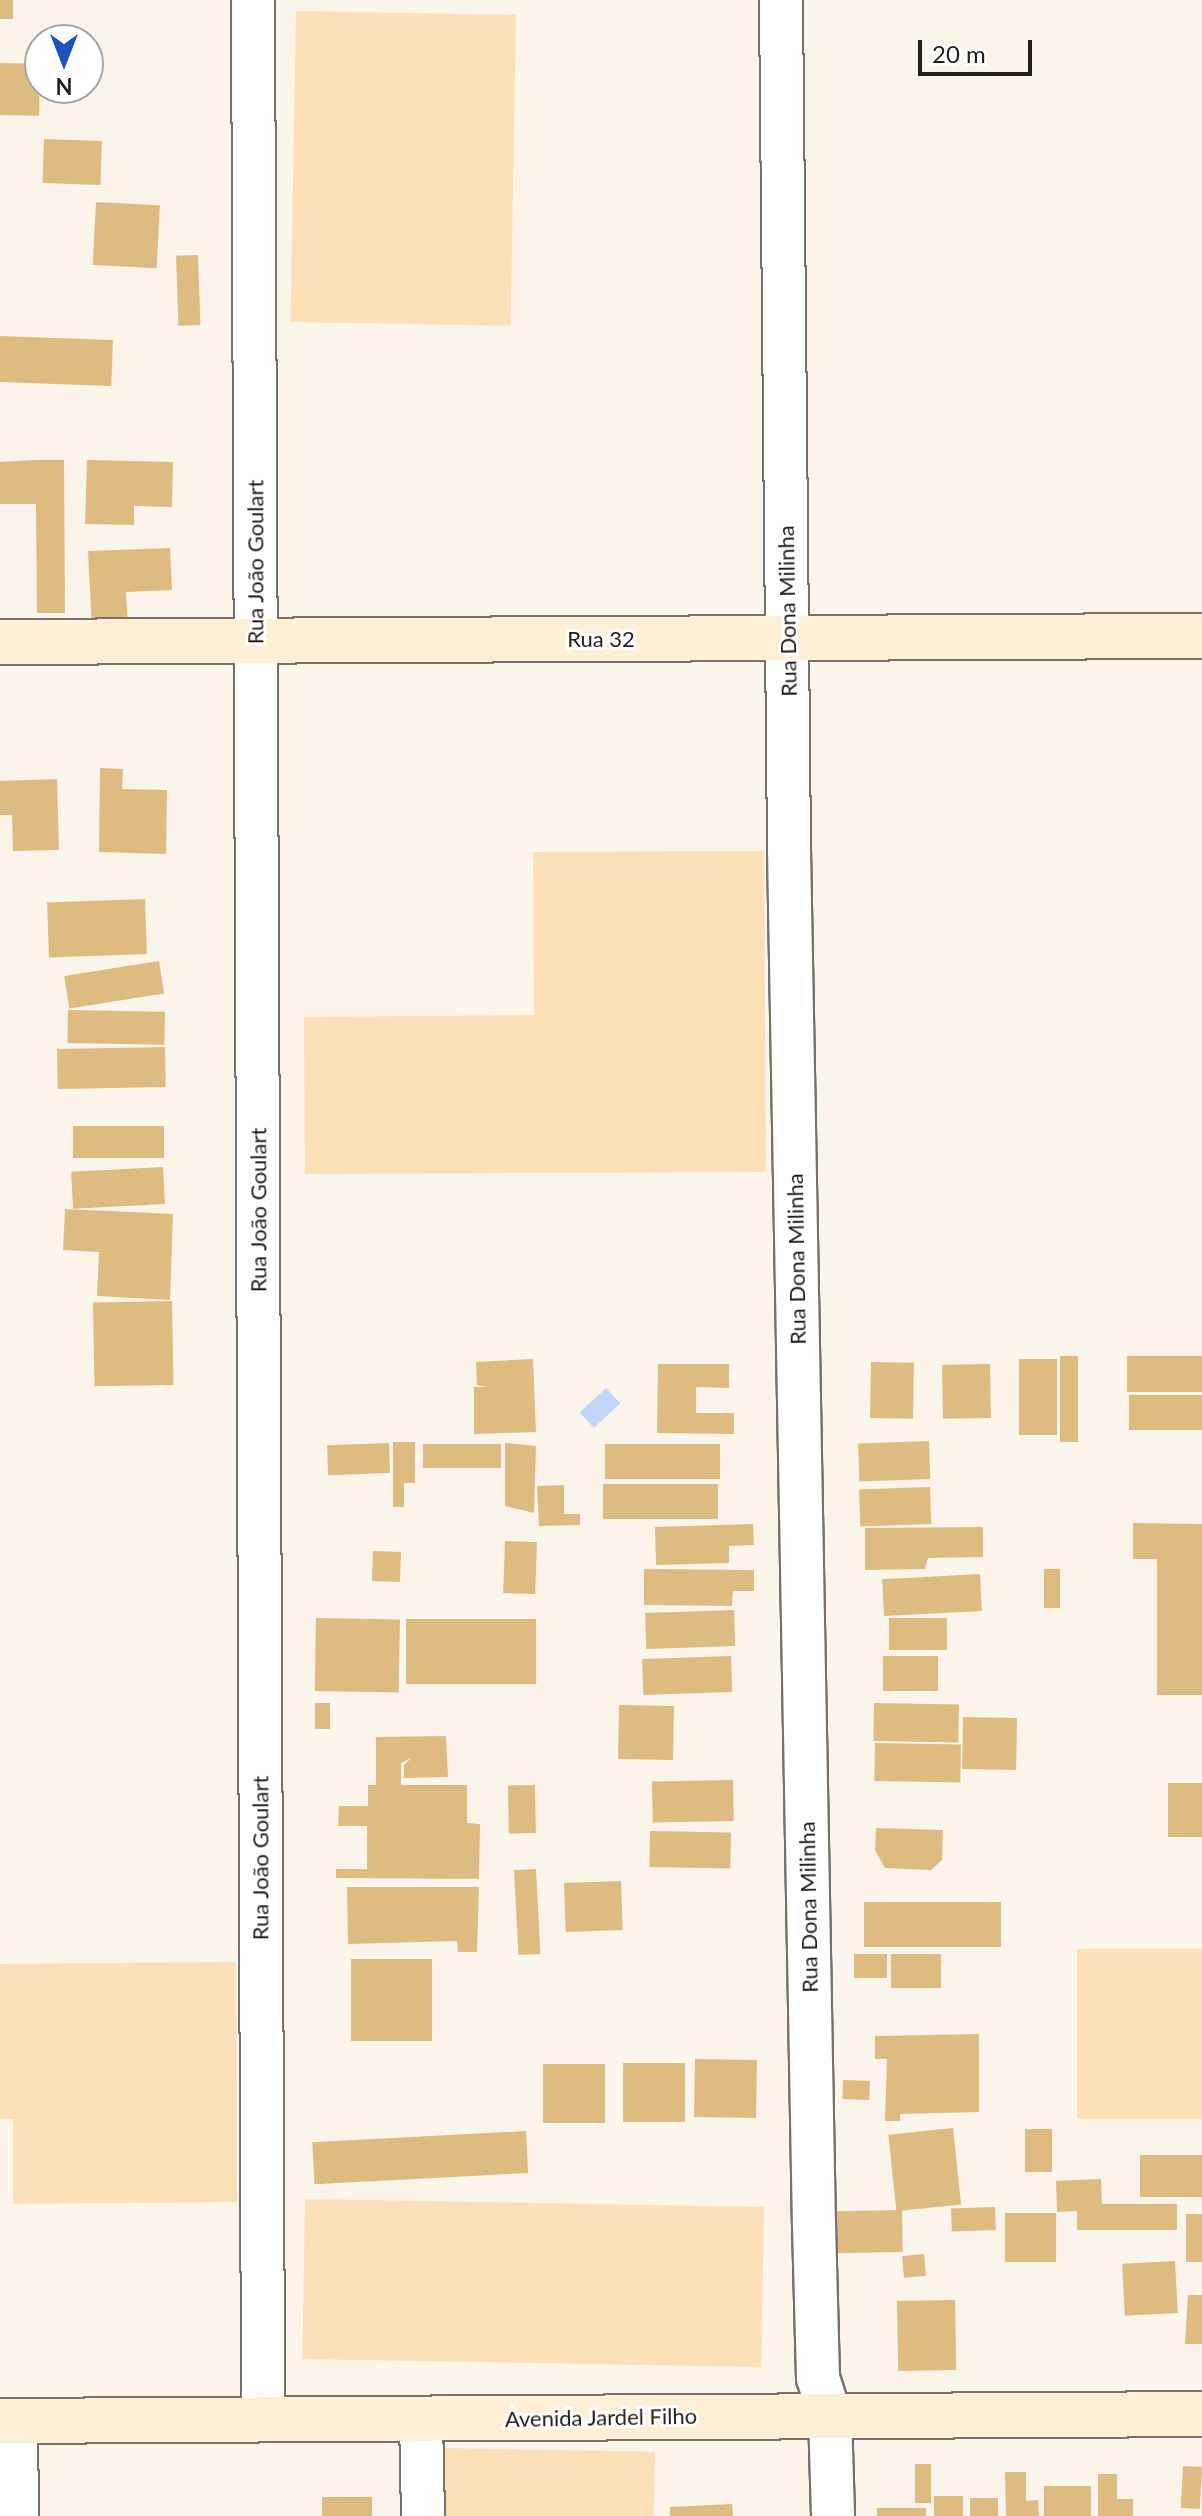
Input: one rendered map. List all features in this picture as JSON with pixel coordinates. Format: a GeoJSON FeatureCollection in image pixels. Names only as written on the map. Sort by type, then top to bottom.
{"type":"FeatureCollection","features":[{"type":"Feature","properties":{"kind":"main road","name":"Rua 32"},"geometry":{"type":"LineString","coordinates":[[0,642],[1202,636]]}},
{"type":"Feature","properties":{"kind":"main road","name":"Avenida Jardel Filho"},"geometry":{"type":"LineString","coordinates":[[8,2421],[1202,2414]]}},
{"type":"Feature","properties":{"kind":"street","name":"Rua João Goulart"},"geometry":{"type":"LineString","coordinates":[[253,0],[263,2420]]}},
{"type":"Feature","properties":{"kind":"street","name":"Rua Dona Milinha"},"geometry":{"type":"LineString","coordinates":[[781,0],[788,638],[817,2364],[830,2414],[833,2516]]}},
{"type":"Feature","properties":{"kind":"street"},"geometry":{"type":"LineString","coordinates":[[421,2420],[423,2516]]}},
{"type":"Feature","properties":{"kind":"street"},"geometry":{"type":"LineString","coordinates":[[8,2421],[17,2516]]}},
{"type":"Feature","properties":{"kind":"shaded area"},"geometry":{"type":"Polygon","coordinates":[[[296,11],[516,15],[511,326],[291,322],[296,11]]]}},
{"type":"Feature","properties":{"kind":"shaded area"},"geometry":{"type":"Polygon","coordinates":[[[764,851],[766,1172],[305,1174],[304,1017],[534,1015],[533,852],[764,851]]]}},
{"type":"Feature","properties":{"kind":"shaded area"},"geometry":{"type":"Polygon","coordinates":[[[1077,1949],[1202,1949],[1202,2119],[1077,2119],[1077,1949]]]}},
{"type":"Feature","properties":{"kind":"shaded area"},"geometry":{"type":"Polygon","coordinates":[[[236,1962],[237,2202],[13,2204],[13,2119],[0,2119],[0,1964],[236,1962]]]}},
{"type":"Feature","properties":{"kind":"shaded area"},"geometry":{"type":"Polygon","coordinates":[[[305,2199],[764,2207],[761,2367],[302,2359],[305,2199]]]}},
{"type":"Feature","properties":{"kind":"shaded area"},"geometry":{"type":"Polygon","coordinates":[[[442,2448],[655,2452],[654,2516],[441,2516],[442,2448]]]}},
{"type":"Feature","properties":{"kind":"water"},"geometry":{"type":"Polygon","coordinates":[[[606,1388],[620,1403],[594,1428],[580,1413],[606,1388]]]}},
{"type":"Feature","properties":{"kind":"building"},"geometry":{"type":"Polygon","coordinates":[[[0,0],[13,0],[13,19],[0,19],[0,0]]]}},
{"type":"Feature","properties":{"kind":"building"},"geometry":{"type":"Polygon","coordinates":[[[0,63],[24,63],[24,104],[39,104],[39,116],[0,115],[0,63]]]}},
{"type":"Feature","properties":{"kind":"building"},"geometry":{"type":"Polygon","coordinates":[[[44,139],[102,141],[100,185],[42,183],[44,139]]]}},
{"type":"Feature","properties":{"kind":"building"},"geometry":{"type":"Polygon","coordinates":[[[96,202],[160,205],[157,268],[93,265],[96,202]]]}},
{"type":"Feature","properties":{"kind":"building"},"geometry":{"type":"Polygon","coordinates":[[[198,255],[200,325],[178,326],[176,256],[198,255]]]}},
{"type":"Feature","properties":{"kind":"building"},"geometry":{"type":"Polygon","coordinates":[[[0,336],[113,340],[111,386],[0,382],[0,336]]]}},
{"type":"Feature","properties":{"kind":"building"},"geometry":{"type":"Polygon","coordinates":[[[64,460],[65,613],[37,613],[36,504],[0,504],[0,462],[64,460]]]}},
{"type":"Feature","properties":{"kind":"building"},"geometry":{"type":"Polygon","coordinates":[[[87,460],[173,462],[172,507],[134,506],[134,525],[85,524],[87,460]]]}},
{"type":"Feature","properties":{"kind":"building"},"geometry":{"type":"Polygon","coordinates":[[[170,548],[172,590],[126,592],[128,628],[92,629],[88,551],[170,548]]]}},
{"type":"Feature","properties":{"kind":"building"},"geometry":{"type":"Polygon","coordinates":[[[100,768],[123,769],[122,789],[167,790],[166,854],[99,852],[100,768]]]}},
{"type":"Feature","properties":{"kind":"building"},"geometry":{"type":"Polygon","coordinates":[[[57,779],[59,850],[13,851],[12,815],[0,815],[0,781],[57,779]]]}},
{"type":"Feature","properties":{"kind":"building"},"geometry":{"type":"Polygon","coordinates":[[[145,899],[147,954],[49,957],[47,902],[145,899]]]}},
{"type":"Feature","properties":{"kind":"building"},"geometry":{"type":"Polygon","coordinates":[[[159,961],[164,994],[69,1009],[64,976],[159,961]]]}},
{"type":"Feature","properties":{"kind":"building"},"geometry":{"type":"Polygon","coordinates":[[[68,1010],[165,1012],[164,1045],[67,1043],[68,1010]]]}},
{"type":"Feature","properties":{"kind":"building"},"geometry":{"type":"Polygon","coordinates":[[[165,1047],[166,1087],[58,1089],[57,1049],[165,1047]]]}},
{"type":"Feature","properties":{"kind":"building"},"geometry":{"type":"Polygon","coordinates":[[[73,1126],[164,1126],[164,1158],[73,1158],[73,1126]]]}},
{"type":"Feature","properties":{"kind":"building"},"geometry":{"type":"Polygon","coordinates":[[[163,1167],[165,1204],[73,1209],[71,1172],[163,1167]]]}},
{"type":"Feature","properties":{"kind":"building"},"geometry":{"type":"Polygon","coordinates":[[[65,1209],[173,1214],[170,1300],[97,1296],[99,1252],[63,1250],[65,1209]]]}},
{"type":"Feature","properties":{"kind":"building"},"geometry":{"type":"Polygon","coordinates":[[[172,1301],[173,1385],[94,1386],[93,1302],[172,1301]]]}},
{"type":"Feature","properties":{"kind":"building"},"geometry":{"type":"Polygon","coordinates":[[[1060,1356],[1078,1356],[1078,1442],[1060,1442],[1060,1356]]]}},
{"type":"Feature","properties":{"kind":"building"},"geometry":{"type":"Polygon","coordinates":[[[1127,1356],[1202,1356],[1202,1392],[1127,1392],[1127,1356]]]}},
{"type":"Feature","properties":{"kind":"building"},"geometry":{"type":"Polygon","coordinates":[[[533,1359],[536,1432],[474,1434],[474,1387],[487,1387],[477,1385],[476,1362],[533,1359]]]}},
{"type":"Feature","properties":{"kind":"building"},"geometry":{"type":"Polygon","coordinates":[[[1019,1359],[1057,1359],[1057,1435],[1019,1435],[1019,1359]]]}},
{"type":"Feature","properties":{"kind":"building"},"geometry":{"type":"Polygon","coordinates":[[[871,1362],[914,1363],[913,1419],[870,1418],[871,1362]]]}},
{"type":"Feature","properties":{"kind":"building"},"geometry":{"type":"Polygon","coordinates":[[[658,1364],[729,1364],[729,1388],[696,1387],[696,1413],[734,1413],[734,1434],[657,1433],[658,1364]]]}},
{"type":"Feature","properties":{"kind":"building"},"geometry":{"type":"Polygon","coordinates":[[[990,1364],[991,1418],[943,1419],[942,1365],[990,1364]]]}},
{"type":"Feature","properties":{"kind":"building"},"geometry":{"type":"Polygon","coordinates":[[[1129,1395],[1202,1395],[1202,1430],[1129,1430],[1129,1395]]]}},
{"type":"Feature","properties":{"kind":"building"},"geometry":{"type":"Polygon","coordinates":[[[929,1441],[930,1479],[859,1481],[858,1443],[929,1441]]]}},
{"type":"Feature","properties":{"kind":"building"},"geometry":{"type":"Polygon","coordinates":[[[393,1442],[415,1442],[415,1483],[404,1483],[404,1507],[393,1507],[393,1442]]]}},
{"type":"Feature","properties":{"kind":"building"},"geometry":{"type":"Polygon","coordinates":[[[389,1443],[390,1473],[328,1475],[327,1445],[389,1443]]]}},
{"type":"Feature","properties":{"kind":"building"},"geometry":{"type":"Polygon","coordinates":[[[505,1443],[536,1446],[534,1513],[505,1506],[505,1443]]]}},
{"type":"Feature","properties":{"kind":"building"},"geometry":{"type":"Polygon","coordinates":[[[423,1444],[501,1444],[501,1468],[423,1468],[423,1444]]]}},
{"type":"Feature","properties":{"kind":"building"},"geometry":{"type":"Polygon","coordinates":[[[605,1444],[720,1444],[720,1479],[605,1479],[605,1444]]]}},
{"type":"Feature","properties":{"kind":"building"},"geometry":{"type":"Polygon","coordinates":[[[603,1484],[718,1484],[718,1519],[603,1519],[603,1484]]]}},
{"type":"Feature","properties":{"kind":"building"},"geometry":{"type":"Polygon","coordinates":[[[564,1485],[564,1514],[580,1514],[580,1525],[539,1526],[537,1486],[564,1485]]]}},
{"type":"Feature","properties":{"kind":"building"},"geometry":{"type":"Polygon","coordinates":[[[930,1487],[931,1524],[860,1526],[859,1489],[930,1487]]]}},
{"type":"Feature","properties":{"kind":"building"},"geometry":{"type":"Polygon","coordinates":[[[1133,1523],[1202,1524],[1202,1695],[1157,1695],[1157,1559],[1133,1559],[1133,1523]]]}},
{"type":"Feature","properties":{"kind":"building"},"geometry":{"type":"Polygon","coordinates":[[[753,1524],[754,1545],[729,1546],[729,1563],[656,1565],[655,1527],[753,1524]]]}},
{"type":"Feature","properties":{"kind":"building"},"geometry":{"type":"Polygon","coordinates":[[[983,1527],[983,1557],[928,1558],[925,1569],[865,1570],[865,1528],[983,1527]]]}},
{"type":"Feature","properties":{"kind":"building"},"geometry":{"type":"Polygon","coordinates":[[[505,1541],[537,1542],[535,1594],[503,1593],[505,1541]]]}},
{"type":"Feature","properties":{"kind":"building"},"geometry":{"type":"Polygon","coordinates":[[[373,1551],[401,1552],[400,1582],[372,1581],[373,1551]]]}},
{"type":"Feature","properties":{"kind":"building"},"geometry":{"type":"Polygon","coordinates":[[[644,1569],[754,1570],[754,1591],[733,1591],[732,1606],[644,1605],[644,1569]]]}},
{"type":"Feature","properties":{"kind":"building"},"geometry":{"type":"Polygon","coordinates":[[[1044,1569],[1060,1569],[1060,1608],[1044,1608],[1044,1569]]]}},
{"type":"Feature","properties":{"kind":"building"},"geometry":{"type":"Polygon","coordinates":[[[980,1574],[982,1611],[884,1616],[882,1579],[980,1574]]]}},
{"type":"Feature","properties":{"kind":"building"},"geometry":{"type":"Polygon","coordinates":[[[734,1610],[735,1646],[646,1649],[645,1613],[734,1610]]]}},
{"type":"Feature","properties":{"kind":"building"},"geometry":{"type":"Polygon","coordinates":[[[316,1618],[400,1619],[399,1692],[315,1691],[316,1618]]]}},
{"type":"Feature","properties":{"kind":"building"},"geometry":{"type":"Polygon","coordinates":[[[889,1618],[947,1618],[947,1650],[889,1650],[889,1618]]]}},
{"type":"Feature","properties":{"kind":"building"},"geometry":{"type":"Polygon","coordinates":[[[406,1619],[536,1619],[536,1684],[406,1684],[406,1619]]]}},
{"type":"Feature","properties":{"kind":"building"},"geometry":{"type":"Polygon","coordinates":[[[731,1656],[732,1692],[643,1695],[642,1659],[731,1656]]]}},
{"type":"Feature","properties":{"kind":"building"},"geometry":{"type":"Polygon","coordinates":[[[883,1656],[938,1656],[938,1691],[883,1691],[883,1656]]]}},
{"type":"Feature","properties":{"kind":"building"},"geometry":{"type":"Polygon","coordinates":[[[315,1703],[330,1703],[330,1729],[315,1729],[315,1703]]]}},
{"type":"Feature","properties":{"kind":"building"},"geometry":{"type":"Polygon","coordinates":[[[874,1703],[959,1704],[958,1742],[873,1741],[874,1703]]]}},
{"type":"Feature","properties":{"kind":"building"},"geometry":{"type":"Polygon","coordinates":[[[619,1705],[674,1706],[673,1760],[618,1759],[619,1705]]]}},
{"type":"Feature","properties":{"kind":"building"},"geometry":{"type":"Polygon","coordinates":[[[963,1717],[1017,1718],[1016,1770],[962,1769],[963,1717]]]}},
{"type":"Feature","properties":{"kind":"building"},"geometry":{"type":"Polygon","coordinates":[[[446,1736],[448,1777],[404,1778],[404,1765],[411,1758],[401,1763],[401,1785],[467,1785],[467,1823],[480,1824],[479,1879],[336,1878],[336,1869],[367,1869],[367,1826],[338,1826],[339,1806],[368,1806],[368,1785],[376,1785],[376,1737],[446,1736]]]}},
{"type":"Feature","properties":{"kind":"building"},"geometry":{"type":"Polygon","coordinates":[[[875,1743],[961,1745],[960,1782],[874,1781],[875,1743]]]}},
{"type":"Feature","properties":{"kind":"building"},"geometry":{"type":"Polygon","coordinates":[[[733,1780],[734,1821],[653,1822],[652,1781],[733,1780]]]}},
{"type":"Feature","properties":{"kind":"building"},"geometry":{"type":"Polygon","coordinates":[[[1168,1783],[1202,1783],[1202,1837],[1168,1837],[1168,1783]]]}},
{"type":"Feature","properties":{"kind":"building"},"geometry":{"type":"Polygon","coordinates":[[[508,1785],[535,1785],[536,1833],[509,1833],[508,1785]]]}},
{"type":"Feature","properties":{"kind":"building"},"geometry":{"type":"Polygon","coordinates":[[[876,1828],[943,1830],[942,1860],[931,1870],[885,1868],[875,1850],[876,1828]]]}},
{"type":"Feature","properties":{"kind":"building"},"geometry":{"type":"Polygon","coordinates":[[[650,1831],[731,1832],[730,1868],[649,1867],[650,1831]]]}},
{"type":"Feature","properties":{"kind":"building"},"geometry":{"type":"Polygon","coordinates":[[[536,1869],[540,1954],[518,1955],[514,1870],[536,1869]]]}},
{"type":"Feature","properties":{"kind":"building"},"geometry":{"type":"Polygon","coordinates":[[[621,1881],[623,1930],[566,1932],[564,1883],[621,1881]]]}},
{"type":"Feature","properties":{"kind":"building"},"geometry":{"type":"Polygon","coordinates":[[[347,1887],[479,1887],[477,1952],[458,1952],[457,1941],[348,1944],[347,1887]]]}},
{"type":"Feature","properties":{"kind":"building"},"geometry":{"type":"Polygon","coordinates":[[[864,1902],[1001,1902],[1001,1947],[864,1947],[864,1902]]]}},
{"type":"Feature","properties":{"kind":"building"},"geometry":{"type":"Polygon","coordinates":[[[854,1954],[887,1954],[887,1978],[854,1978],[854,1954]]]}},
{"type":"Feature","properties":{"kind":"building"},"geometry":{"type":"Polygon","coordinates":[[[891,1954],[941,1954],[941,1988],[891,1988],[891,1954]]]}},
{"type":"Feature","properties":{"kind":"building"},"geometry":{"type":"Polygon","coordinates":[[[351,1959],[432,1959],[432,2041],[351,2041],[351,1959]]]}},
{"type":"Feature","properties":{"kind":"building"},"geometry":{"type":"Polygon","coordinates":[[[979,2034],[979,2112],[900,2114],[900,2121],[885,2121],[887,2059],[875,2059],[875,2036],[979,2034]]]}},
{"type":"Feature","properties":{"kind":"building"},"geometry":{"type":"Polygon","coordinates":[[[695,2059],[757,2060],[756,2118],[694,2117],[695,2059]]]}},
{"type":"Feature","properties":{"kind":"building"},"geometry":{"type":"Polygon","coordinates":[[[623,2063],[685,2063],[685,2122],[623,2122],[623,2063]]]}},
{"type":"Feature","properties":{"kind":"building"},"geometry":{"type":"Polygon","coordinates":[[[543,2064],[605,2064],[605,2123],[543,2123],[543,2064]]]}},
{"type":"Feature","properties":{"kind":"building"},"geometry":{"type":"Polygon","coordinates":[[[843,2080],[870,2081],[869,2100],[842,2099],[843,2080]]]}},
{"type":"Feature","properties":{"kind":"building"},"geometry":{"type":"Polygon","coordinates":[[[953,2128],[961,2205],[896,2211],[888,2135],[953,2128]]]}},
{"type":"Feature","properties":{"kind":"building"},"geometry":{"type":"Polygon","coordinates":[[[1025,2129],[1052,2129],[1052,2172],[1025,2172],[1025,2129]]]}},
{"type":"Feature","properties":{"kind":"building"},"geometry":{"type":"Polygon","coordinates":[[[526,2131],[528,2173],[314,2184],[312,2142],[526,2131]]]}},
{"type":"Feature","properties":{"kind":"building"},"geometry":{"type":"Polygon","coordinates":[[[1140,2155],[1202,2155],[1202,2197],[1140,2197],[1140,2155]]]}},
{"type":"Feature","properties":{"kind":"building"},"geometry":{"type":"Polygon","coordinates":[[[1101,2179],[1102,2204],[1177,2204],[1177,2230],[1077,2230],[1077,2211],[1057,2212],[1056,2181],[1101,2179]]]}},
{"type":"Feature","properties":{"kind":"building"},"geometry":{"type":"Polygon","coordinates":[[[995,2207],[996,2230],[952,2232],[951,2209],[995,2207]]]}},
{"type":"Feature","properties":{"kind":"building"},"geometry":{"type":"Polygon","coordinates":[[[902,2210],[903,2252],[835,2253],[834,2211],[902,2210]]]}},
{"type":"Feature","properties":{"kind":"building"},"geometry":{"type":"Polygon","coordinates":[[[1005,2213],[1056,2213],[1056,2262],[1005,2262],[1005,2213]]]}},
{"type":"Feature","properties":{"kind":"building"},"geometry":{"type":"Polygon","coordinates":[[[1186,2214],[1202,2214],[1202,2262],[1186,2262],[1186,2214]]]}},
{"type":"Feature","properties":{"kind":"building"},"geometry":{"type":"Polygon","coordinates":[[[924,2254],[926,2276],[904,2278],[902,2256],[924,2254]]]}},
{"type":"Feature","properties":{"kind":"building"},"geometry":{"type":"Polygon","coordinates":[[[1175,2261],[1178,2313],[1125,2316],[1122,2264],[1175,2261]]]}},
{"type":"Feature","properties":{"kind":"building"},"geometry":{"type":"Polygon","coordinates":[[[1188,2295],[1202,2295],[1202,2344],[1185,2344],[1188,2295]]]}},
{"type":"Feature","properties":{"kind":"building"},"geometry":{"type":"Polygon","coordinates":[[[955,2300],[956,2370],[898,2371],[897,2301],[955,2300]]]}},
{"type":"Feature","properties":{"kind":"building"},"geometry":{"type":"Polygon","coordinates":[[[915,2464],[931,2464],[931,2503],[915,2503],[915,2464]]]}},
{"type":"Feature","properties":{"kind":"building"},"geometry":{"type":"Polygon","coordinates":[[[1183,2466],[1202,2467],[1200,2509],[1181,2508],[1183,2466]]]}},
{"type":"Feature","properties":{"kind":"building"},"geometry":{"type":"Polygon","coordinates":[[[1005,2472],[1026,2472],[1026,2501],[1038,2500],[1039,2516],[1006,2516],[1005,2472]]]}},
{"type":"Feature","properties":{"kind":"building"},"geometry":{"type":"Polygon","coordinates":[[[1098,2474],[1117,2474],[1117,2499],[1133,2499],[1133,2516],[1098,2516],[1098,2474]]]}},
{"type":"Feature","properties":{"kind":"building"},"geometry":{"type":"Polygon","coordinates":[[[1044,2486],[1091,2486],[1091,2516],[1044,2516],[1044,2486]]]}},
{"type":"Feature","properties":{"kind":"building"},"geometry":{"type":"Polygon","coordinates":[[[934,2496],[963,2496],[963,2516],[934,2516],[934,2496]]]}},
{"type":"Feature","properties":{"kind":"building"},"geometry":{"type":"Polygon","coordinates":[[[322,2497],[372,2497],[372,2516],[322,2516],[322,2497]]]}},
{"type":"Feature","properties":{"kind":"building"},"geometry":{"type":"Polygon","coordinates":[[[970,2498],[998,2498],[998,2516],[970,2516],[970,2498]]]}},
{"type":"Feature","properties":{"kind":"building"},"geometry":{"type":"Polygon","coordinates":[[[732,2504],[733,2516],[670,2516],[670,2507],[732,2504]]]}},
{"type":"Feature","properties":{"kind":"building"},"geometry":{"type":"Polygon","coordinates":[[[877,2508],[926,2508],[926,2516],[877,2516],[877,2508]]]}}]}
